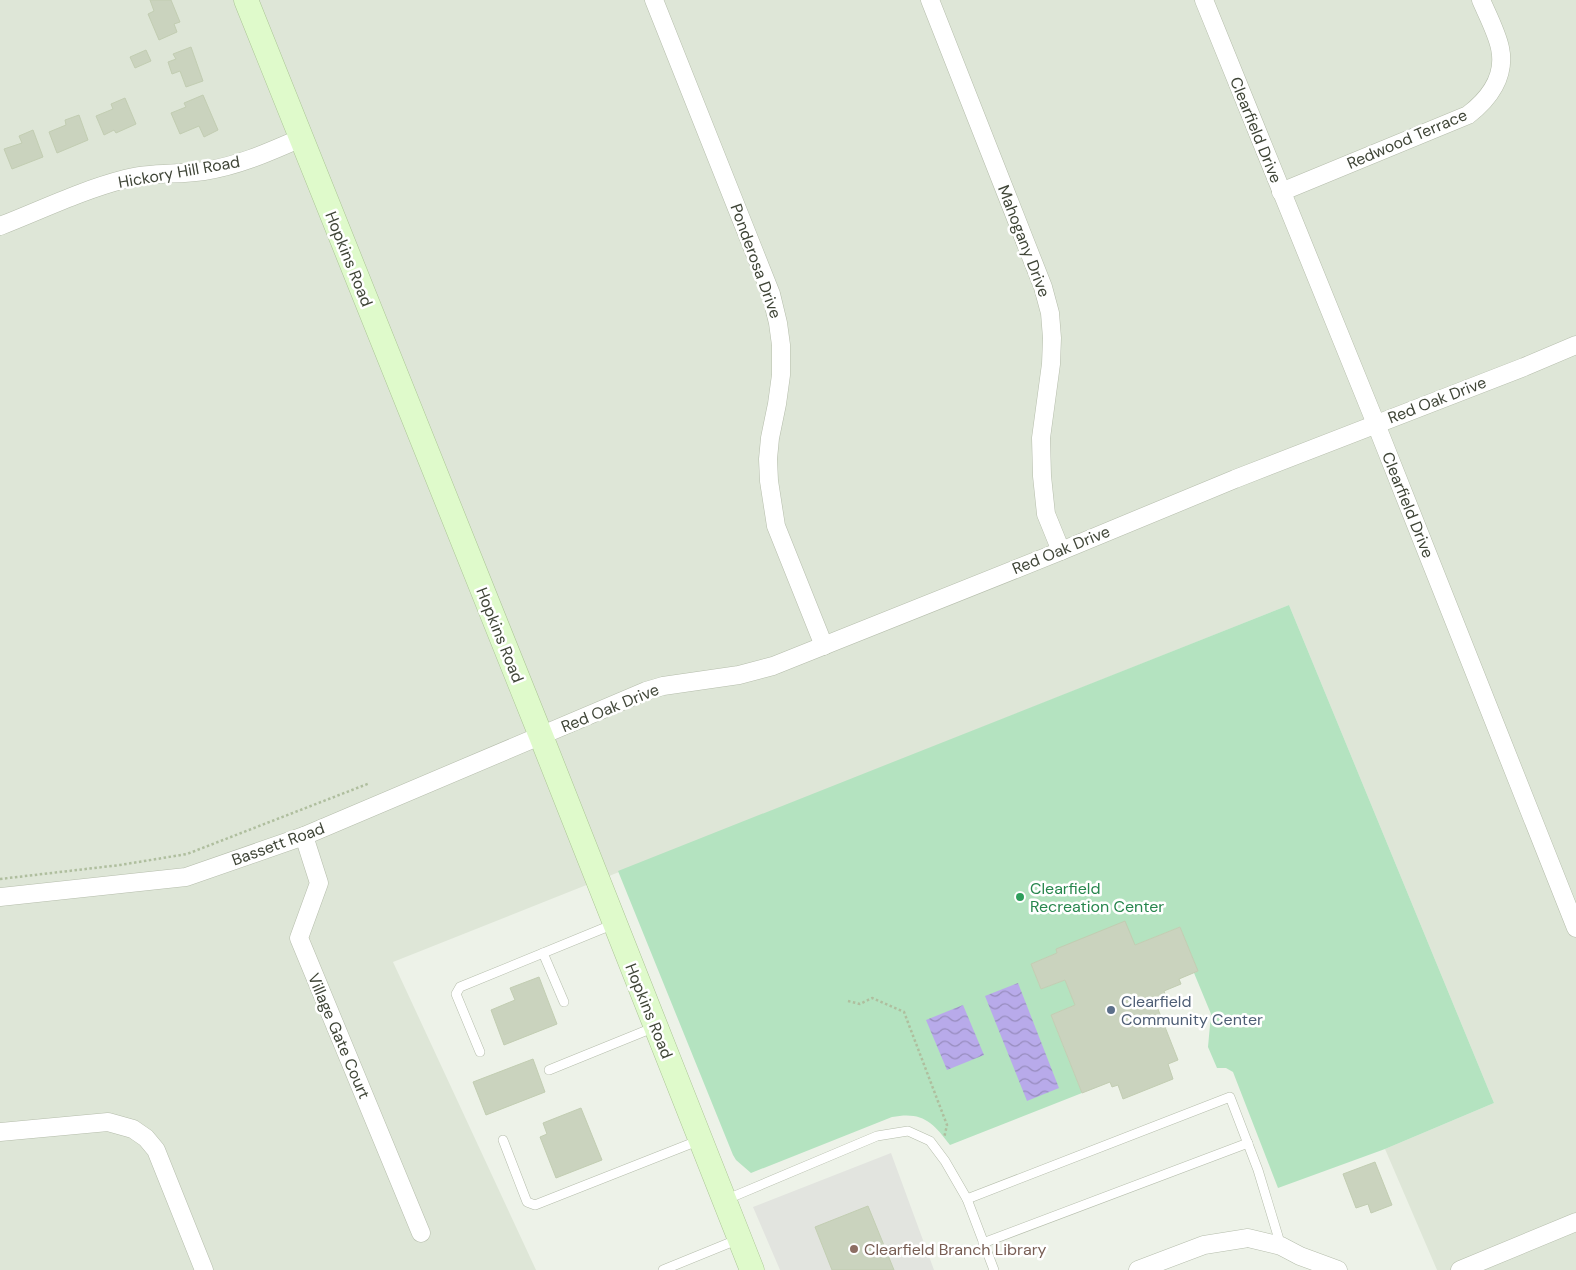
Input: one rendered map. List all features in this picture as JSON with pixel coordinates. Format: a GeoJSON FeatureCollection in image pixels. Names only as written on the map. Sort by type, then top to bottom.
{"type":"FeatureCollection","features":[{"type":"Feature","properties":{"kind":"street","name":"Hopkins Road"},"geometry":{"type":"LineString","coordinates":[[246,0],[541,736],[752,1270]]}},
{"type":"Feature","properties":{"kind":"street","name":"Ponderosa Drive"},"geometry":{"type":"LineString","coordinates":[[654,0],[771,294],[781,345],[781,375],[778,404],[770,438],[768,459],[774,517],[824,646]]}},
{"type":"Feature","properties":{"kind":"street","name":"Mahogany Drive"},"geometry":{"type":"LineString","coordinates":[[930,0],[1043,288],[1050,313],[1052,364],[1041,438],[1042,476],[1046,514],[1060,551]]}},
{"type":"Feature","properties":{"kind":"street","name":"Clearfield Drive"},"geometry":{"type":"LineString","coordinates":[[1204,0],[1376,424],[1576,928]]}},
{"type":"Feature","properties":{"kind":"street","name":"Redwood Terrace"},"geometry":{"type":"LineString","coordinates":[[1281,192],[1468,115],[1482,104],[1492,91],[1501,64],[1500,48],[1481,0]]}},
{"type":"Feature","properties":{"kind":"street","name":"Hickory Hill Road"},"geometry":{"type":"LineString","coordinates":[[0,226],[104,185],[152,174],[204,171],[240,163],[300,138]]}},
{"type":"Feature","properties":{"kind":"street","name":"Red Oak Drive"},"geometry":{"type":"LineString","coordinates":[[541,736],[646,690],[739,675],[773,666],[1234,479],[1524,367],[1576,345]]}},
{"type":"Feature","properties":{"kind":"street","name":"Bassett Road"},"geometry":{"type":"LineString","coordinates":[[0,897],[186,877],[304,836],[541,736]]}},
{"type":"Feature","properties":{"kind":"street","name":"Village Gate Court"},"geometry":{"type":"LineString","coordinates":[[304,836],[319,883],[299,938],[421,1233]]}},
{"type":"Feature","properties":{"kind":"street"},"geometry":{"type":"LineString","coordinates":[[0,1132],[108,1122],[133,1129],[146,1138],[156,1150],[204,1270]]}},
{"type":"Feature","properties":{"kind":"street"},"geometry":{"type":"LineString","coordinates":[[1460,1270],[1576,1222]]}},
{"type":"Feature","properties":{"kind":"street"},"geometry":{"type":"LineString","coordinates":[[1138,1270],[1204,1245],[1248,1238],[1281,1246],[1300,1256],[1338,1270]]}},
{"type":"Feature","properties":{"kind":"lane"},"geometry":{"type":"LineString","coordinates":[[480,1052],[456,994],[460,986],[614,924]]}},
{"type":"Feature","properties":{"kind":"lane"},"geometry":{"type":"LineString","coordinates":[[543,953],[564,1002]]}},
{"type":"Feature","properties":{"kind":"lane"},"geometry":{"type":"LineString","coordinates":[[549,1070],[655,1027]]}},
{"type":"Feature","properties":{"kind":"lane"},"geometry":{"type":"LineString","coordinates":[[966,1199],[1230,1097],[1258,1170],[1281,1246]]}},
{"type":"Feature","properties":{"kind":"lane"},"geometry":{"type":"LineString","coordinates":[[724,1200],[877,1136],[908,1131],[930,1142],[945,1161],[966,1199],[994,1270]]}},
{"type":"Feature","properties":{"kind":"lane"},"geometry":{"type":"LineString","coordinates":[[503,1140],[527,1202],[535,1205],[700,1140]]}},
{"type":"Feature","properties":{"kind":"lane"},"geometry":{"type":"LineString","coordinates":[[983,1243],[1248,1143]]}},
{"type":"Feature","properties":{"kind":"lane"},"geometry":{"type":"LineString","coordinates":[[663,1270],[740,1239]]}},
{"type":"Feature","properties":{"kind":"path"},"geometry":{"type":"LineString","coordinates":[[0,879],[120,866],[187,854],[370,783]]}},
{"type":"Feature","properties":{"kind":"path"},"geometry":{"type":"LineString","coordinates":[[848,1001],[860,1004],[872,998],[904,1012],[947,1125],[944,1138]]}},
{"type":"Feature","properties":{"kind":"shaded area"},"geometry":{"type":"Polygon","coordinates":[[[0,0],[1576,0],[1576,1270],[1437,1270],[1385,1149],[1494,1103],[1289,605],[393,962],[536,1270],[0,1270],[0,0]]]}},
{"type":"Feature","properties":{"kind":"shaded area"},"geometry":{"type":"Polygon","coordinates":[[[891,1153],[934,1270],[894,1270],[868,1206],[815,1227],[832,1270],[780,1270],[753,1207],[891,1153]]]}},
{"type":"Feature","properties":{"kind":"green space","name":"Clearfield Recreation Center"},"geometry":{"type":"Polygon","coordinates":[[[1289,605],[1494,1103],[1385,1149],[1278,1188],[1233,1072],[1226,1068],[1217,1068],[1208,1047],[1211,1014],[1194,973],[1198,971],[1180,927],[1135,945],[1056,949],[1057,953],[1031,964],[1041,989],[1065,980],[1075,1005],[1051,1015],[1082,1093],[950,1145],[938,1130],[926,1120],[919,1117],[902,1116],[892,1117],[751,1173],[736,1160],[618,871],[1289,605]]]}},
{"type":"Feature","properties":{"kind":"water"},"geometry":{"type":"Polygon","coordinates":[[[1018,983],[1059,1088],[1027,1101],[985,996],[1018,983]]]}},
{"type":"Feature","properties":{"kind":"water"},"geometry":{"type":"Polygon","coordinates":[[[963,1005],[984,1055],[947,1070],[926,1020],[963,1005]]]}},
{"type":"Feature","properties":{"kind":"building"},"geometry":{"type":"Polygon","coordinates":[[[150,0],[171,0],[180,22],[174,24],[177,32],[159,40],[148,14],[154,11],[150,0]]]}},
{"type":"Feature","properties":{"kind":"building"},"geometry":{"type":"Polygon","coordinates":[[[191,47],[203,81],[186,87],[180,71],[172,74],[168,62],[176,59],[173,54],[191,47]]]}},
{"type":"Feature","properties":{"kind":"building"},"geometry":{"type":"Polygon","coordinates":[[[146,50],[151,61],[135,68],[130,57],[146,50]]]}},
{"type":"Feature","properties":{"kind":"building"},"geometry":{"type":"Polygon","coordinates":[[[203,95],[218,130],[204,137],[199,126],[180,134],[171,113],[186,107],[184,103],[203,95]]]}},
{"type":"Feature","properties":{"kind":"building"},"geometry":{"type":"Polygon","coordinates":[[[125,98],[136,124],[116,133],[114,130],[104,135],[96,116],[113,109],[111,104],[125,98]]]}},
{"type":"Feature","properties":{"kind":"building"},"geometry":{"type":"Polygon","coordinates":[[[79,115],[88,140],[57,153],[49,132],[66,125],[65,120],[79,115]]]}},
{"type":"Feature","properties":{"kind":"building"},"geometry":{"type":"Polygon","coordinates":[[[33,130],[43,157],[12,169],[4,149],[22,143],[19,136],[33,130]]]}},
{"type":"Feature","properties":{"kind":"building","name":"Clearfield Community Center"},"geometry":{"type":"Polygon","coordinates":[[[1125,921],[1135,945],[1180,927],[1198,971],[1179,979],[1181,984],[1164,991],[1167,1000],[1156,1004],[1178,1060],[1168,1064],[1173,1079],[1123,1099],[1118,1085],[1112,1087],[1110,1082],[1082,1093],[1051,1015],[1075,1005],[1065,980],[1041,989],[1031,964],[1057,953],[1056,949],[1125,921]]]}},
{"type":"Feature","properties":{"kind":"building"},"geometry":{"type":"Polygon","coordinates":[[[539,977],[557,1024],[504,1045],[491,1010],[515,1000],[510,988],[539,977]]]}},
{"type":"Feature","properties":{"kind":"building"},"geometry":{"type":"Polygon","coordinates":[[[533,1059],[545,1092],[486,1115],[473,1082],[533,1059]]]}},
{"type":"Feature","properties":{"kind":"building"},"geometry":{"type":"Polygon","coordinates":[[[581,1108],[602,1160],[556,1178],[540,1137],[547,1134],[543,1123],[581,1108]]]}},
{"type":"Feature","properties":{"kind":"building"},"geometry":{"type":"Polygon","coordinates":[[[1375,1162],[1392,1205],[1371,1213],[1368,1204],[1356,1208],[1343,1174],[1375,1162]]]}},
{"type":"Feature","properties":{"kind":"building","name":"Clearfield Branch Library"},"geometry":{"type":"Polygon","coordinates":[[[868,1206],[894,1270],[832,1270],[815,1227],[868,1206]]]}},
{"type":"Feature","properties":{"kind":"place","name":"Clearfield Recreation Center"},"geometry":{"type":"Point","coordinates":[1020,897]}},
{"type":"Feature","properties":{"kind":"place","name":"Clearfield Community Center"},"geometry":{"type":"Point","coordinates":[1111,1010]}},
{"type":"Feature","properties":{"kind":"place","name":"Clearfield Branch Library"},"geometry":{"type":"Point","coordinates":[854,1249]}}]}
